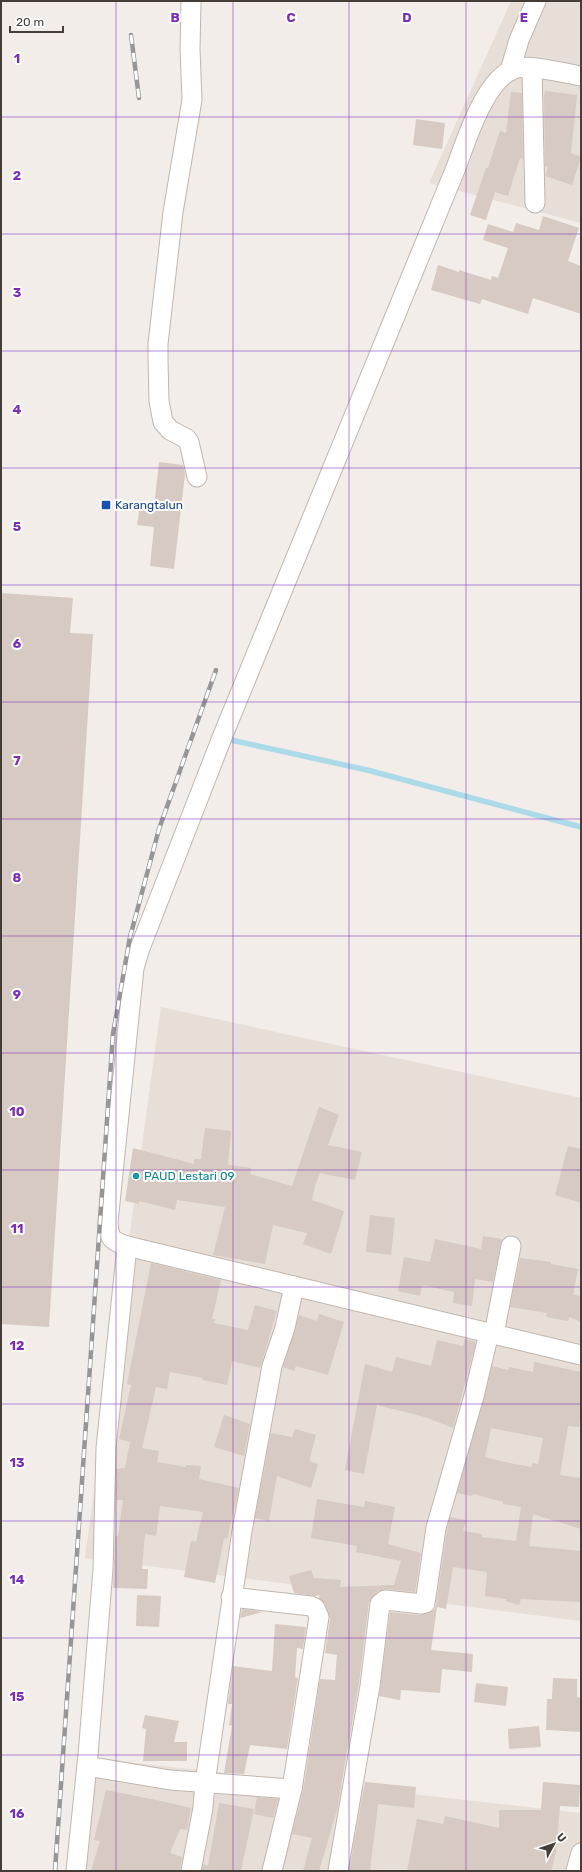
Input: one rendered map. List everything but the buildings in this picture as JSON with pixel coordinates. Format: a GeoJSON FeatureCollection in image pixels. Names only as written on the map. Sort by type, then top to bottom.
{"type":"FeatureCollection","features":[{"type":"Feature","properties":{"kind":"street"},"geometry":{"type":"LineString","coordinates":[[191,1],[190,49],[192,100],[169,240],[158,344],[158,385],[163,422],[170,430],[184,437],[189,442],[197,477]]}},
{"type":"Feature","properties":{"kind":"street"},"geometry":{"type":"LineString","coordinates":[[510,71],[519,40],[536,1]]}},
{"type":"Feature","properties":{"kind":"street"},"geometry":{"type":"LineString","coordinates":[[581,76],[532,68],[518,68],[510,71],[502,77],[492,88],[479,112],[223,735],[140,948],[134,968],[108,1222],[112,1238],[117,1243],[127,1246],[581,1355]]}},
{"type":"Feature","properties":{"kind":"street"},"geometry":{"type":"LineString","coordinates":[[532,68],[535,203]]}},
{"type":"Feature","properties":{"kind":"street"},"geometry":{"type":"LineString","coordinates":[[76,1871],[87,1766],[103,1569],[106,1448],[127,1246]]}},
{"type":"Feature","properties":{"kind":"street"},"geometry":{"type":"LineString","coordinates":[[338,1871],[370,1686],[380,1604],[385,1600],[422,1604],[425,1603],[436,1528],[492,1334],[511,1246]]}},
{"type":"Feature","properties":{"kind":"street"},"geometry":{"type":"LineString","coordinates":[[191,1871],[203,1808],[205,1783],[231,1597],[272,1366],[285,1328],[294,1286]]}},
{"type":"Feature","properties":{"kind":"street"},"geometry":{"type":"LineString","coordinates":[[231,1597],[310,1606],[318,1613],[319,1617],[292,1789],[272,1871]]}},
{"type":"Feature","properties":{"kind":"street"},"geometry":{"type":"LineString","coordinates":[[87,1766],[170,1780],[292,1789]]}},
{"type":"Feature","properties":{"kind":"street"},"geometry":{"type":"LineString","coordinates":[[576,1871],[581,1853]]}},
{"type":"Feature","properties":{"kind":"shaded area"},"geometry":{"type":"Polygon","coordinates":[[[511,1],[581,1],[581,223],[429,183],[511,1]]]}},
{"type":"Feature","properties":{"kind":"shaded area"},"geometry":{"type":"Polygon","coordinates":[[[161,1007],[581,1098],[581,1621],[85,1558],[161,1007]]]}},
{"type":"Feature","properties":{"kind":"shaded area"},"geometry":{"type":"Polygon","coordinates":[[[82,1757],[581,1813],[581,1871],[73,1871],[82,1757]]]}},
{"type":"Feature","properties":{"kind":"waterway"},"geometry":{"type":"LineString","coordinates":[[231,740],[367,770],[581,827]]}},
{"type":"Feature","properties":{"kind":"railway"},"geometry":{"type":"LineString","coordinates":[[131,35],[139,98]]}},
{"type":"Feature","properties":{"kind":"railway"},"geometry":{"type":"LineString","coordinates":[[55,1871],[113,1034],[130,937],[159,829],[216,670]]}},
{"type":"Feature","properties":{"kind":"place","name":"Karangtalun"},"geometry":{"type":"Point","coordinates":[106,505]}},
{"type":"Feature","properties":{"kind":"place","name":"PAUD Lestari 09"},"geometry":{"type":"Point","coordinates":[136,1176]}}]}
